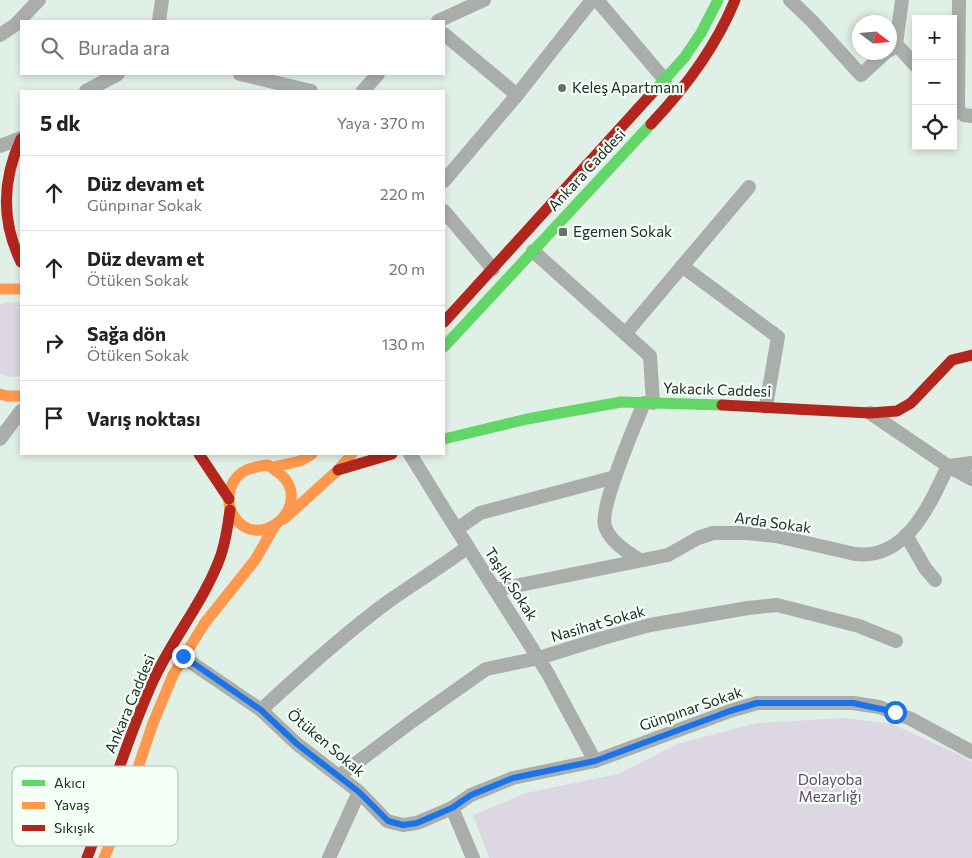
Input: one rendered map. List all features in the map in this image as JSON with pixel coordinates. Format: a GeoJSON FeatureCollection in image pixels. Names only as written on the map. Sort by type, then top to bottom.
{"type":"FeatureCollection","features":[{"type":"Feature","properties":{"kind":"main road","name":"Ankara Caddesi"},"geometry":{"type":"LineString","coordinates":[[445,321],[684,58],[701,33],[718,0]]}},
{"type":"Feature","properties":{"kind":"main road","name":"Ankara Caddesi"},"geometry":{"type":"LineString","coordinates":[[445,346],[678,94],[706,58],[735,0]]}},
{"type":"Feature","properties":{"kind":"main road"},"geometry":{"type":"LineString","coordinates":[[20,140],[6,178],[4,200],[7,225],[16,254],[20,260]]}},
{"type":"Feature","properties":{"kind":"main road"},"geometry":{"type":"LineString","coordinates":[[0,289],[20,289]]}},
{"type":"Feature","properties":{"kind":"main road","name":"Yakacık Caddesi"},"geometry":{"type":"LineString","coordinates":[[445,440],[527,419],[621,402],[766,406],[870,413],[897,411],[911,404],[952,360],[972,355]]}},
{"type":"Feature","properties":{"kind":"main road"},"geometry":{"type":"LineString","coordinates":[[0,394],[20,396]]}},
{"type":"Feature","properties":{"kind":"main road"},"geometry":{"type":"LineString","coordinates":[[200,455],[230,505],[235,519],[245,528],[260,531],[274,527],[338,470],[351,455]]}},
{"type":"Feature","properties":{"kind":"main road","name":"Ankara Caddesi"},"geometry":{"type":"LineString","coordinates":[[121,766],[153,682],[203,595],[221,555],[230,505],[230,490],[238,475],[244,470],[300,461],[310,455]]}},
{"type":"Feature","properties":{"kind":"main road"},"geometry":{"type":"LineString","coordinates":[[338,470],[389,455]]}},
{"type":"Feature","properties":{"kind":"main road"},"geometry":{"type":"LineString","coordinates":[[246,458],[284,476],[290,490],[290,504],[283,519]]}},
{"type":"Feature","properties":{"kind":"main road","name":"Ankara Caddesi"},"geometry":{"type":"LineString","coordinates":[[139,766],[153,723],[183,656],[204,624],[255,560],[274,527]]}},
{"type":"Feature","properties":{"kind":"main road","name":"Ankara Caddesi"},"geometry":{"type":"LineString","coordinates":[[88,858],[92,846]]}},
{"type":"Feature","properties":{"kind":"main road","name":"Ankara Caddesi"},"geometry":{"type":"LineString","coordinates":[[104,858],[109,846]]}},
{"type":"Feature","properties":{"kind":"street"},"geometry":{"type":"LineString","coordinates":[[0,35],[15,25],[39,0]]}},
{"type":"Feature","properties":{"kind":"street"},"geometry":{"type":"LineString","coordinates":[[159,20],[162,0]]}},
{"type":"Feature","properties":{"kind":"street"},"geometry":{"type":"LineString","coordinates":[[440,20],[484,0]]}},
{"type":"Feature","properties":{"kind":"street"},"geometry":{"type":"LineString","coordinates":[[445,180],[518,95],[592,0]]}},
{"type":"Feature","properties":{"kind":"street"},"geometry":{"type":"LineString","coordinates":[[597,0],[665,80]]}},
{"type":"Feature","properties":{"kind":"street"},"geometry":{"type":"LineString","coordinates":[[790,0],[812,21],[861,75],[878,60]]}},
{"type":"Feature","properties":{"kind":"street"},"geometry":{"type":"LineString","coordinates":[[897,20],[902,0]]}},
{"type":"Feature","properties":{"kind":"street"},"geometry":{"type":"LineString","coordinates":[[956,105],[959,0]]}},
{"type":"Feature","properties":{"kind":"street"},"geometry":{"type":"LineString","coordinates":[[445,35],[518,95]]}},
{"type":"Feature","properties":{"kind":"street"},"geometry":{"type":"LineString","coordinates":[[897,54],[912,63]]}},
{"type":"Feature","properties":{"kind":"street"},"geometry":{"type":"LineString","coordinates":[[88,90],[116,75]]}},
{"type":"Feature","properties":{"kind":"street"},"geometry":{"type":"LineString","coordinates":[[244,75],[307,90]]}},
{"type":"Feature","properties":{"kind":"street"},"geometry":{"type":"LineString","coordinates":[[364,90],[377,75]]}},
{"type":"Feature","properties":{"kind":"street"},"geometry":{"type":"LineString","coordinates":[[957,109],[964,115],[972,116]]}},
{"type":"Feature","properties":{"kind":"street"},"geometry":{"type":"LineString","coordinates":[[0,146],[20,138]]}},
{"type":"Feature","properties":{"kind":"street"},"geometry":{"type":"LineString","coordinates":[[624,334],[749,187]]}},
{"type":"Feature","properties":{"kind":"street"},"geometry":{"type":"LineString","coordinates":[[445,212],[493,269]]}},
{"type":"Feature","properties":{"kind":"street"},"geometry":{"type":"LineString","coordinates":[[533,251],[650,356],[649,403],[615,477],[605,516],[605,526],[612,538],[627,552],[640,560]]}},
{"type":"Feature","properties":{"kind":"street"},"geometry":{"type":"LineString","coordinates":[[682,266],[778,337],[766,406]]}},
{"type":"Feature","properties":{"kind":"street"},"geometry":{"type":"LineString","coordinates":[[0,439],[20,412]]}},
{"type":"Feature","properties":{"kind":"street"},"geometry":{"type":"LineString","coordinates":[[870,413],[948,466],[972,479]]}},
{"type":"Feature","properties":{"kind":"street","name":"Taşlık Sokak"},"geometry":{"type":"LineString","coordinates":[[411,455],[539,658],[595,761]]}},
{"type":"Feature","properties":{"kind":"street"},"geometry":{"type":"LineString","coordinates":[[948,466],[972,463]]}},
{"type":"Feature","properties":{"kind":"street","name":"Arda Sokak"},"geometry":{"type":"LineString","coordinates":[[495,590],[668,555],[698,538],[713,533],[745,533],[776,536],[864,555],[878,553],[890,548],[914,528],[926,512],[948,466]]}},
{"type":"Feature","properties":{"kind":"street"},"geometry":{"type":"LineString","coordinates":[[457,530],[480,513],[615,477]]}},
{"type":"Feature","properties":{"kind":"street"},"geometry":{"type":"LineString","coordinates":[[906,535],[925,568],[935,580]]}},
{"type":"Feature","properties":{"kind":"street"},"geometry":{"type":"LineString","coordinates":[[261,710],[316,659],[353,629],[390,601],[468,548]]}},
{"type":"Feature","properties":{"kind":"street","name":"Nasihat Sokak"},"geometry":{"type":"LineString","coordinates":[[339,776],[486,669],[539,658],[650,625],[764,606],[777,606],[793,608],[859,626],[896,641]]}},
{"type":"Feature","properties":{"kind":"street","name":"Ötüken Sokak"},"geometry":{"type":"LineString","coordinates":[[183,656],[261,710],[297,744],[359,792],[388,821],[403,825],[417,823],[452,808]]}},
{"type":"Feature","properties":{"kind":"street","name":"Günpınar Sokak"},"geometry":{"type":"LineString","coordinates":[[452,808],[471,795],[513,778],[595,761],[730,711],[757,703],[853,703],[878,708],[911,719],[972,752]]}},
{"type":"Feature","properties":{"kind":"street"},"geometry":{"type":"LineString","coordinates":[[329,858],[359,792]]}},
{"type":"Feature","properties":{"kind":"street"},"geometry":{"type":"LineString","coordinates":[[452,808],[473,858]]}},
{"type":"Feature","properties":{"kind":"green space"},"geometry":{"type":"Polygon","coordinates":[[[9,302],[20,303],[20,376],[9,377],[0,374],[0,305],[9,302]]]}},
{"type":"Feature","properties":{"kind":"green space","name":"Dolayoba Mezarlığı"},"geometry":{"type":"Polygon","coordinates":[[[844,718],[892,724],[960,755],[972,763],[972,858],[489,858],[473,815],[526,793],[618,774],[677,744],[757,723],[844,718]]]}},
{"type":"Feature","properties":{"kind":"traffic: fast"},"geometry":{"type":"LineString","coordinates":[[654,91],[684,58],[701,33],[718,0]]}},
{"type":"Feature","properties":{"kind":"traffic: fast"},"geometry":{"type":"LineString","coordinates":[[445,346],[651,124]]}},
{"type":"Feature","properties":{"kind":"traffic: fast"},"geometry":{"type":"LineString","coordinates":[[445,439],[527,419],[621,402],[722,405]]}},
{"type":"Feature","properties":{"kind":"traffic: slow"},"geometry":{"type":"LineString","coordinates":[[0,289],[20,289]]}},
{"type":"Feature","properties":{"kind":"traffic: slow"},"geometry":{"type":"LineString","coordinates":[[0,394],[20,396]]}},
{"type":"Feature","properties":{"kind":"traffic: slow"},"geometry":{"type":"LineString","coordinates":[[273,467],[300,461],[310,455]]}},
{"type":"Feature","properties":{"kind":"traffic: slow"},"geometry":{"type":"LineString","coordinates":[[284,519],[338,470],[351,455]]}},
{"type":"Feature","properties":{"kind":"traffic: slow"},"geometry":{"type":"LineString","coordinates":[[268,465],[286,480],[291,492],[290,504],[285,515],[276,524],[266,529],[254,530],[243,526],[234,516],[230,509],[230,491],[234,481],[241,473],[251,468],[268,465]]}},
{"type":"Feature","properties":{"kind":"traffic: slow"},"geometry":{"type":"LineString","coordinates":[[139,766],[153,723],[173,675],[204,624],[255,560],[274,527]]}},
{"type":"Feature","properties":{"kind":"traffic: slow"},"geometry":{"type":"LineString","coordinates":[[104,858],[109,846]]}},
{"type":"Feature","properties":{"kind":"traffic: jam"},"geometry":{"type":"LineString","coordinates":[[651,124],[699,66],[719,34],[735,0]]}},
{"type":"Feature","properties":{"kind":"traffic: jam"},"geometry":{"type":"LineString","coordinates":[[445,321],[654,91]]}},
{"type":"Feature","properties":{"kind":"traffic: jam"},"geometry":{"type":"LineString","coordinates":[[20,142],[10,170],[6,200],[10,231],[20,260]]}},
{"type":"Feature","properties":{"kind":"traffic: jam"},"geometry":{"type":"LineString","coordinates":[[722,405],[870,413],[897,411],[911,403],[952,360],[972,355]]}},
{"type":"Feature","properties":{"kind":"traffic: jam"},"geometry":{"type":"LineString","coordinates":[[200,455],[229,499]]}},
{"type":"Feature","properties":{"kind":"traffic: jam"},"geometry":{"type":"LineString","coordinates":[[338,470],[389,455]]}},
{"type":"Feature","properties":{"kind":"traffic: jam"},"geometry":{"type":"LineString","coordinates":[[120,766],[135,723],[154,679],[207,587],[221,555],[230,510]]}},
{"type":"Feature","properties":{"kind":"traffic: jam"},"geometry":{"type":"LineString","coordinates":[[87,858],[91,846]]}},
{"type":"Feature","properties":{"kind":"place","name":"Keleş Apartmanı"},"geometry":{"type":"Point","coordinates":[562,88]}},
{"type":"Feature","properties":{"kind":"place","name":"Egemen Sokak"},"geometry":{"type":"Point","coordinates":[563,232]}},
{"type":"Feature","properties":{"kind":"route"},"geometry":{"type":"LineString","coordinates":[[183,656],[261,710],[297,744],[359,792],[388,821],[403,825],[417,823],[452,808],[471,795],[513,778],[595,761],[730,711],[757,703],[853,703],[895,712]]}}]}
